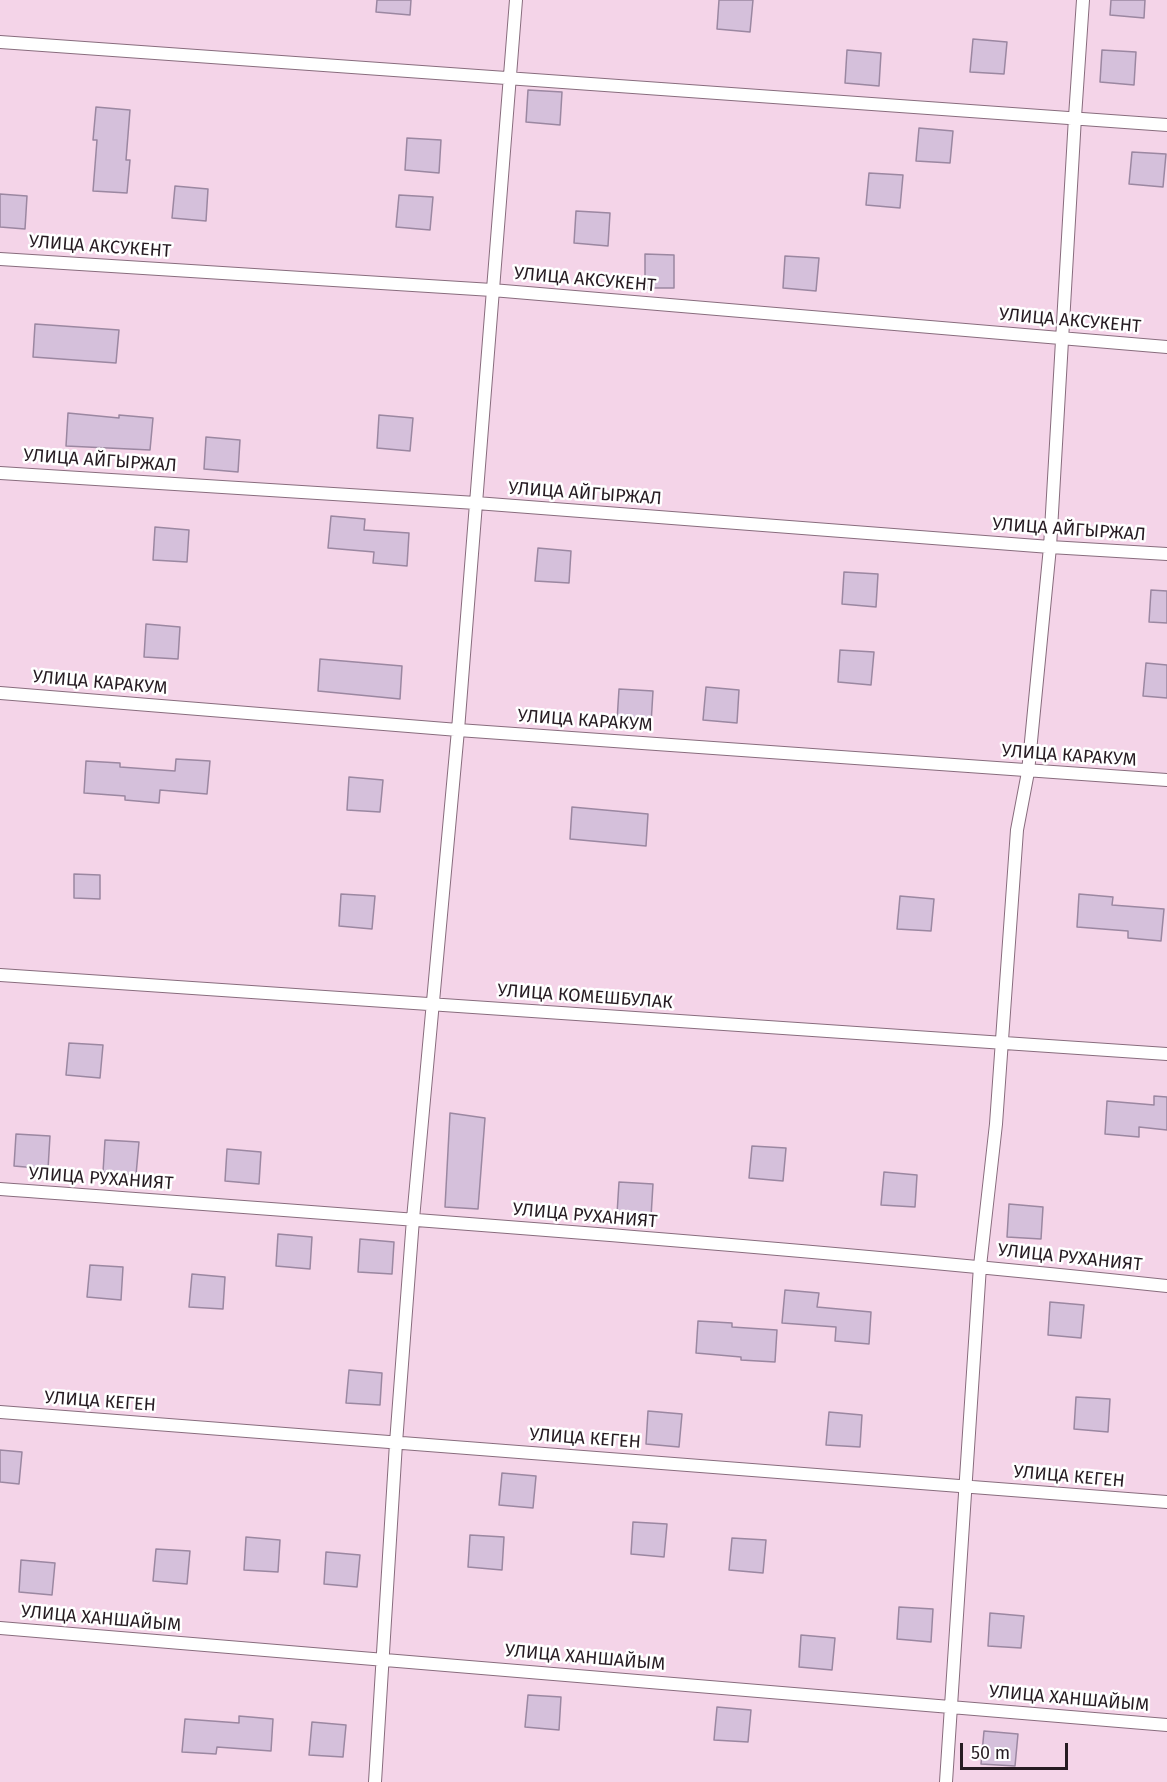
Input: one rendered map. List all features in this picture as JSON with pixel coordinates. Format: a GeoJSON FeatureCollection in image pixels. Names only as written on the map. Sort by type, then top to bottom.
{"type":"FeatureCollection","features":[{"type":"Feature","properties":{"kind":"street"},"geometry":{"type":"LineString","coordinates":[[375,1782],[396,1443],[413,1219],[458,730],[516,0]]}},
{"type":"Feature","properties":{"kind":"street"},"geometry":{"type":"LineString","coordinates":[[946,1782],[980,1266],[996,1124],[1017,830],[1028,772],[1050,547],[1083,0]]}},
{"type":"Feature","properties":{"kind":"street"},"geometry":{"type":"LineString","coordinates":[[0,42],[1167,125]]}},
{"type":"Feature","properties":{"kind":"street","name":"УЛИЦА АКСУКЕНТ"},"geometry":{"type":"LineString","coordinates":[[0,259],[492,290],[1167,346]]}},
{"type":"Feature","properties":{"kind":"street","name":"УЛИЦА АЙГЫРЖАЛ"},"geometry":{"type":"LineString","coordinates":[[0,472],[476,503],[1167,554]]}},
{"type":"Feature","properties":{"kind":"street","name":"УЛИЦА КАРАКУМ"},"geometry":{"type":"LineString","coordinates":[[0,693],[458,730],[1167,780]]}},
{"type":"Feature","properties":{"kind":"street","name":"УЛИЦА КОМЕШБУЛАК"},"geometry":{"type":"LineString","coordinates":[[0,975],[1167,1054]]}},
{"type":"Feature","properties":{"kind":"street","name":"УЛИЦА РУХАНИЯТ"},"geometry":{"type":"LineString","coordinates":[[0,1189],[413,1219],[980,1266],[1167,1286]]}},
{"type":"Feature","properties":{"kind":"street","name":"УЛИЦА КЕГЕН"},"geometry":{"type":"LineString","coordinates":[[0,1412],[1167,1502]]}},
{"type":"Feature","properties":{"kind":"street","name":"УЛИЦА ХАНШАЙЫМ"},"geometry":{"type":"LineString","coordinates":[[0,1628],[121,1640],[382,1659],[1167,1725]]}},
{"type":"Feature","properties":{"kind":"building"},"geometry":{"type":"Polygon","coordinates":[[[377,0],[411,0],[410,15],[376,12],[377,0]]]}},
{"type":"Feature","properties":{"kind":"building"},"geometry":{"type":"Polygon","coordinates":[[[719,0],[753,0],[750,32],[717,29],[719,0]]]}},
{"type":"Feature","properties":{"kind":"building"},"geometry":{"type":"Polygon","coordinates":[[[1111,0],[1145,0],[1144,18],[1110,15],[1111,0]]]}},
{"type":"Feature","properties":{"kind":"building"},"geometry":{"type":"Polygon","coordinates":[[[973,39],[1007,42],[1004,74],[970,72],[973,39]]]}},
{"type":"Feature","properties":{"kind":"building"},"geometry":{"type":"Polygon","coordinates":[[[847,50],[881,53],[879,86],[845,83],[847,50]]]}},
{"type":"Feature","properties":{"kind":"building"},"geometry":{"type":"Polygon","coordinates":[[[1102,50],[1136,52],[1134,85],[1100,82],[1102,50]]]}},
{"type":"Feature","properties":{"kind":"building"},"geometry":{"type":"Polygon","coordinates":[[[528,90],[562,92],[560,125],[526,122],[528,90]]]}},
{"type":"Feature","properties":{"kind":"building"},"geometry":{"type":"Polygon","coordinates":[[[96,107],[130,110],[126,160],[130,160],[127,193],[93,191],[97,140],[93,140],[96,107]]]}},
{"type":"Feature","properties":{"kind":"building"},"geometry":{"type":"Polygon","coordinates":[[[919,128],[953,131],[950,163],[916,161],[919,128]]]}},
{"type":"Feature","properties":{"kind":"building"},"geometry":{"type":"Polygon","coordinates":[[[407,138],[441,140],[439,173],[405,170],[407,138]]]}},
{"type":"Feature","properties":{"kind":"building"},"geometry":{"type":"Polygon","coordinates":[[[1132,152],[1166,154],[1163,187],[1129,184],[1132,152]]]}},
{"type":"Feature","properties":{"kind":"building"},"geometry":{"type":"Polygon","coordinates":[[[869,173],[903,175],[900,208],[866,205],[869,173]]]}},
{"type":"Feature","properties":{"kind":"building"},"geometry":{"type":"Polygon","coordinates":[[[175,186],[208,189],[206,221],[172,218],[175,186]]]}},
{"type":"Feature","properties":{"kind":"building"},"geometry":{"type":"Polygon","coordinates":[[[0,194],[27,196],[25,229],[0,227],[0,194]]]}},
{"type":"Feature","properties":{"kind":"building"},"geometry":{"type":"Polygon","coordinates":[[[399,195],[433,197],[430,230],[396,227],[399,195]]]}},
{"type":"Feature","properties":{"kind":"building"},"geometry":{"type":"Polygon","coordinates":[[[576,211],[610,213],[608,246],[574,243],[576,211]]]}},
{"type":"Feature","properties":{"kind":"building"},"geometry":{"type":"Polygon","coordinates":[[[645,254],[674,255],[674,288],[645,288],[645,254]]]}},
{"type":"Feature","properties":{"kind":"building"},"geometry":{"type":"Polygon","coordinates":[[[785,256],[819,258],[816,291],[783,288],[785,256]]]}},
{"type":"Feature","properties":{"kind":"building"},"geometry":{"type":"Polygon","coordinates":[[[35,324],[119,330],[116,363],[33,357],[35,324]]]}},
{"type":"Feature","properties":{"kind":"building"},"geometry":{"type":"Polygon","coordinates":[[[68,413],[119,418],[119,415],[153,418],[150,450],[66,446],[68,413]]]}},
{"type":"Feature","properties":{"kind":"building"},"geometry":{"type":"Polygon","coordinates":[[[379,415],[413,418],[410,451],[377,448],[379,415]]]}},
{"type":"Feature","properties":{"kind":"building"},"geometry":{"type":"Polygon","coordinates":[[[206,437],[240,440],[238,472],[204,469],[206,437]]]}},
{"type":"Feature","properties":{"kind":"building"},"geometry":{"type":"Polygon","coordinates":[[[331,516],[365,519],[364,530],[409,533],[407,566],[373,563],[374,552],[328,548],[331,516]]]}},
{"type":"Feature","properties":{"kind":"building"},"geometry":{"type":"Polygon","coordinates":[[[155,527],[189,530],[187,562],[153,560],[155,527]]]}},
{"type":"Feature","properties":{"kind":"building"},"geometry":{"type":"Polygon","coordinates":[[[538,548],[571,551],[569,583],[535,581],[538,548]]]}},
{"type":"Feature","properties":{"kind":"building"},"geometry":{"type":"Polygon","coordinates":[[[844,572],[878,574],[876,607],[842,604],[844,572]]]}},
{"type":"Feature","properties":{"kind":"building"},"geometry":{"type":"Polygon","coordinates":[[[1151,590],[1167,591],[1167,623],[1149,622],[1151,590]]]}},
{"type":"Feature","properties":{"kind":"building"},"geometry":{"type":"Polygon","coordinates":[[[146,624],[180,627],[178,659],[144,657],[146,624]]]}},
{"type":"Feature","properties":{"kind":"building"},"geometry":{"type":"Polygon","coordinates":[[[840,650],[874,652],[871,685],[838,682],[840,650]]]}},
{"type":"Feature","properties":{"kind":"building"},"geometry":{"type":"Polygon","coordinates":[[[320,659],[402,666],[400,699],[318,691],[320,659]]]}},
{"type":"Feature","properties":{"kind":"building"},"geometry":{"type":"Polygon","coordinates":[[[1146,663],[1167,665],[1167,698],[1143,696],[1146,663]]]}},
{"type":"Feature","properties":{"kind":"building"},"geometry":{"type":"Polygon","coordinates":[[[706,687],[739,690],[737,723],[703,720],[706,687]]]}},
{"type":"Feature","properties":{"kind":"building"},"geometry":{"type":"Polygon","coordinates":[[[619,689],[653,691],[651,724],[617,721],[619,689]]]}},
{"type":"Feature","properties":{"kind":"building"},"geometry":{"type":"Polygon","coordinates":[[[176,759],[210,761],[207,794],[160,790],[159,803],[125,800],[125,796],[84,793],[86,761],[120,763],[120,767],[175,771],[176,759]]]}},
{"type":"Feature","properties":{"kind":"building"},"geometry":{"type":"Polygon","coordinates":[[[349,777],[383,780],[380,812],[347,810],[349,777]]]}},
{"type":"Feature","properties":{"kind":"building"},"geometry":{"type":"Polygon","coordinates":[[[572,807],[648,814],[646,846],[570,839],[572,807]]]}},
{"type":"Feature","properties":{"kind":"building"},"geometry":{"type":"Polygon","coordinates":[[[74,874],[100,875],[100,899],[74,898],[74,874]]]}},
{"type":"Feature","properties":{"kind":"building"},"geometry":{"type":"Polygon","coordinates":[[[341,894],[375,896],[372,929],[339,926],[341,894]]]}},
{"type":"Feature","properties":{"kind":"building"},"geometry":{"type":"Polygon","coordinates":[[[1079,894],[1113,897],[1112,905],[1164,909],[1161,941],[1128,938],[1128,931],[1077,927],[1079,894]]]}},
{"type":"Feature","properties":{"kind":"building"},"geometry":{"type":"Polygon","coordinates":[[[900,896],[934,899],[931,931],[897,929],[900,896]]]}},
{"type":"Feature","properties":{"kind":"building"},"geometry":{"type":"Polygon","coordinates":[[[69,1043],[103,1045],[100,1078],[66,1075],[69,1043]]]}},
{"type":"Feature","properties":{"kind":"building"},"geometry":{"type":"Polygon","coordinates":[[[1154,1096],[1167,1097],[1167,1130],[1139,1127],[1139,1137],[1105,1134],[1107,1101],[1154,1105],[1154,1096]]]}},
{"type":"Feature","properties":{"kind":"building"},"geometry":{"type":"Polygon","coordinates":[[[450,1113],[485,1118],[478,1209],[445,1207],[450,1113]]]}},
{"type":"Feature","properties":{"kind":"building"},"geometry":{"type":"Polygon","coordinates":[[[16,1134],[50,1136],[48,1169],[14,1166],[16,1134]]]}},
{"type":"Feature","properties":{"kind":"building"},"geometry":{"type":"Polygon","coordinates":[[[105,1140],[139,1142],[136,1175],[103,1172],[105,1140]]]}},
{"type":"Feature","properties":{"kind":"building"},"geometry":{"type":"Polygon","coordinates":[[[752,1146],[786,1148],[783,1181],[749,1178],[752,1146]]]}},
{"type":"Feature","properties":{"kind":"building"},"geometry":{"type":"Polygon","coordinates":[[[227,1149],[261,1152],[259,1184],[225,1181],[227,1149]]]}},
{"type":"Feature","properties":{"kind":"building"},"geometry":{"type":"Polygon","coordinates":[[[884,1172],[917,1175],[915,1207],[881,1205],[884,1172]]]}},
{"type":"Feature","properties":{"kind":"building"},"geometry":{"type":"Polygon","coordinates":[[[619,1182],[653,1184],[651,1217],[617,1214],[619,1182]]]}},
{"type":"Feature","properties":{"kind":"building"},"geometry":{"type":"Polygon","coordinates":[[[1009,1204],[1043,1207],[1041,1239],[1007,1237],[1009,1204]]]}},
{"type":"Feature","properties":{"kind":"building"},"geometry":{"type":"Polygon","coordinates":[[[278,1234],[312,1237],[310,1269],[276,1266],[278,1234]]]}},
{"type":"Feature","properties":{"kind":"building"},"geometry":{"type":"Polygon","coordinates":[[[360,1239],[394,1242],[392,1274],[358,1272],[360,1239]]]}},
{"type":"Feature","properties":{"kind":"building"},"geometry":{"type":"Polygon","coordinates":[[[90,1265],[123,1267],[121,1300],[87,1297],[90,1265]]]}},
{"type":"Feature","properties":{"kind":"building"},"geometry":{"type":"Polygon","coordinates":[[[192,1274],[225,1277],[223,1309],[189,1307],[192,1274]]]}},
{"type":"Feature","properties":{"kind":"building"},"geometry":{"type":"Polygon","coordinates":[[[785,1290],[819,1293],[817,1307],[871,1312],[869,1344],[835,1341],[836,1327],[782,1323],[785,1290]]]}},
{"type":"Feature","properties":{"kind":"building"},"geometry":{"type":"Polygon","coordinates":[[[1050,1302],[1084,1305],[1081,1338],[1048,1335],[1050,1302]]]}},
{"type":"Feature","properties":{"kind":"building"},"geometry":{"type":"Polygon","coordinates":[[[698,1321],[732,1323],[732,1327],[777,1330],[775,1362],[741,1360],[741,1357],[696,1353],[698,1321]]]}},
{"type":"Feature","properties":{"kind":"building"},"geometry":{"type":"Polygon","coordinates":[[[349,1370],[382,1373],[380,1405],[346,1403],[349,1370]]]}},
{"type":"Feature","properties":{"kind":"building"},"geometry":{"type":"Polygon","coordinates":[[[1076,1397],[1110,1399],[1108,1432],[1074,1429],[1076,1397]]]}},
{"type":"Feature","properties":{"kind":"building"},"geometry":{"type":"Polygon","coordinates":[[[648,1411],[682,1414],[679,1447],[646,1444],[648,1411]]]}},
{"type":"Feature","properties":{"kind":"building"},"geometry":{"type":"Polygon","coordinates":[[[829,1412],[862,1415],[860,1447],[826,1445],[829,1412]]]}},
{"type":"Feature","properties":{"kind":"building"},"geometry":{"type":"Polygon","coordinates":[[[0,1450],[22,1452],[19,1484],[0,1482],[0,1450]]]}},
{"type":"Feature","properties":{"kind":"building"},"geometry":{"type":"Polygon","coordinates":[[[502,1473],[536,1476],[533,1508],[499,1505],[502,1473]]]}},
{"type":"Feature","properties":{"kind":"building"},"geometry":{"type":"Polygon","coordinates":[[[633,1522],[667,1524],[664,1557],[631,1554],[633,1522]]]}},
{"type":"Feature","properties":{"kind":"building"},"geometry":{"type":"Polygon","coordinates":[[[470,1535],[504,1537],[502,1570],[468,1567],[470,1535]]]}},
{"type":"Feature","properties":{"kind":"building"},"geometry":{"type":"Polygon","coordinates":[[[246,1537],[280,1540],[278,1572],[244,1570],[246,1537]]]}},
{"type":"Feature","properties":{"kind":"building"},"geometry":{"type":"Polygon","coordinates":[[[732,1538],[766,1540],[763,1573],[729,1570],[732,1538]]]}},
{"type":"Feature","properties":{"kind":"building"},"geometry":{"type":"Polygon","coordinates":[[[156,1549],[190,1551],[187,1584],[153,1581],[156,1549]]]}},
{"type":"Feature","properties":{"kind":"building"},"geometry":{"type":"Polygon","coordinates":[[[326,1552],[360,1555],[357,1587],[324,1584],[326,1552]]]}},
{"type":"Feature","properties":{"kind":"building"},"geometry":{"type":"Polygon","coordinates":[[[21,1560],[55,1563],[52,1595],[19,1592],[21,1560]]]}},
{"type":"Feature","properties":{"kind":"building"},"geometry":{"type":"Polygon","coordinates":[[[899,1607],[933,1609],[931,1642],[897,1639],[899,1607]]]}},
{"type":"Feature","properties":{"kind":"building"},"geometry":{"type":"Polygon","coordinates":[[[990,1613],[1024,1616],[1021,1648],[988,1646],[990,1613]]]}},
{"type":"Feature","properties":{"kind":"building"},"geometry":{"type":"Polygon","coordinates":[[[801,1635],[835,1638],[832,1670],[799,1667],[801,1635]]]}},
{"type":"Feature","properties":{"kind":"building"},"geometry":{"type":"Polygon","coordinates":[[[528,1695],[561,1697],[559,1730],[525,1727],[528,1695]]]}},
{"type":"Feature","properties":{"kind":"building"},"geometry":{"type":"Polygon","coordinates":[[[717,1707],[751,1710],[748,1742],[714,1740],[717,1707]]]}},
{"type":"Feature","properties":{"kind":"building"},"geometry":{"type":"Polygon","coordinates":[[[239,1716],[273,1719],[271,1751],[217,1747],[216,1754],[182,1752],[185,1719],[239,1723],[239,1716]]]}},
{"type":"Feature","properties":{"kind":"building"},"geometry":{"type":"Polygon","coordinates":[[[312,1722],[346,1725],[343,1757],[309,1755],[312,1722]]]}},
{"type":"Feature","properties":{"kind":"building"},"geometry":{"type":"Polygon","coordinates":[[[984,1731],[1018,1734],[1015,1766],[981,1764],[984,1731]]]}}]}
